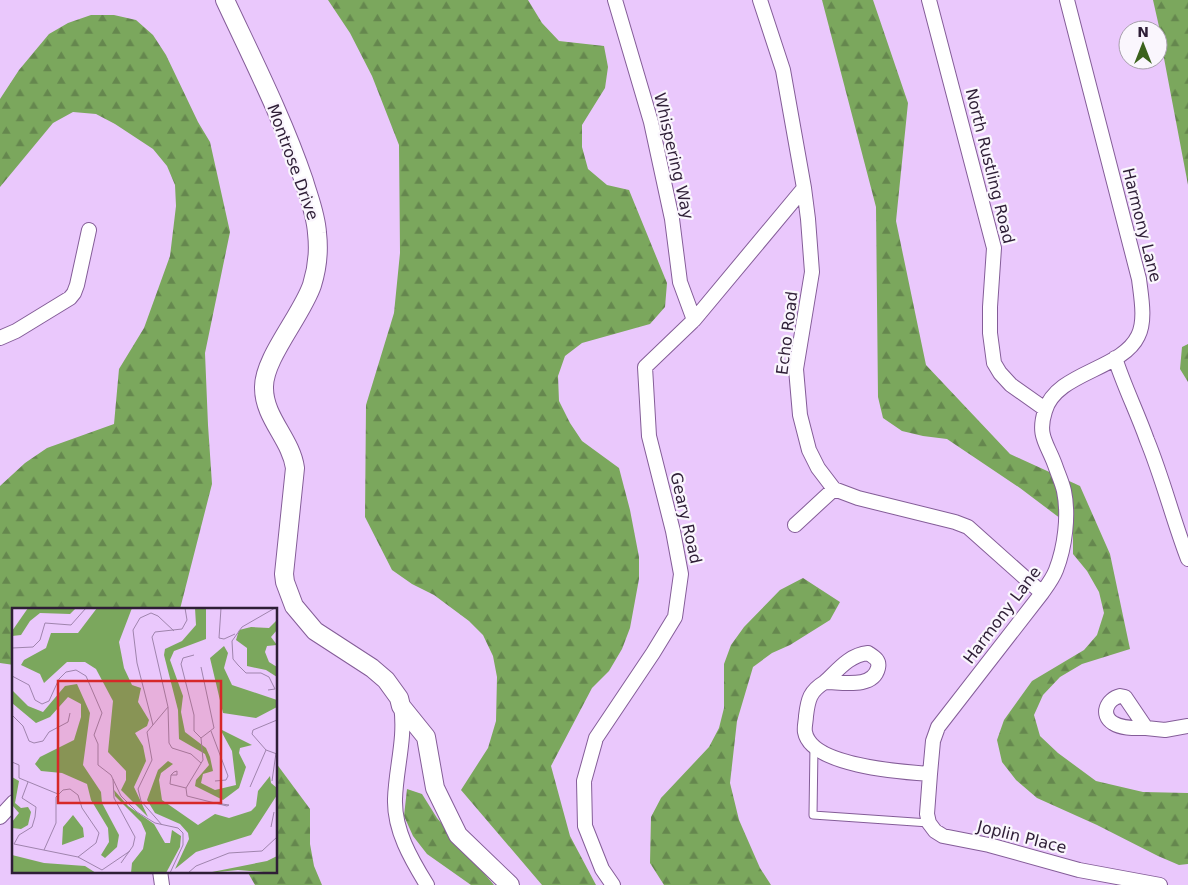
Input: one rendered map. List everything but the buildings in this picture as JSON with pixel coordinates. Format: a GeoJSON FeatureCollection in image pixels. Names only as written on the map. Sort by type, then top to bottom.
{"type":"FeatureCollection","features":[{"type":"Feature","properties":{"kind":"street","name":"Montrose Drive"},"geometry":{"type":"LineString","coordinates":[[225,0],[285,130],[308,194],[317,232],[316,263],[311,286],[268,368],[264,387],[267,407],[294,458],[295,468],[285,561],[285,582],[294,606],[315,631],[372,668],[386,680],[399,698],[403,736],[395,791],[395,810],[407,851],[427,885]]}},
{"type":"Feature","properties":{"kind":"street","name":"Whispering Way"},"geometry":{"type":"LineString","coordinates":[[614,0],[651,122],[672,219],[680,282],[694,320]]}},
{"type":"Feature","properties":{"kind":"street","name":"Echo Road"},"geometry":{"type":"LineString","coordinates":[[760,0],[783,70],[804,188],[812,272],[796,369],[800,415],[809,450],[818,468],[834,489]]}},
{"type":"Feature","properties":{"kind":"street","name":"North Rustling Road"},"geometry":{"type":"LineString","coordinates":[[929,0],[994,248],[990,333],[994,363],[1000,373],[1011,384],[1046,409]]}},
{"type":"Feature","properties":{"kind":"street","name":"Harmony Lane"},"geometry":{"type":"LineString","coordinates":[[930,774],[932,741],[938,727],[1042,593],[1056,571],[1065,528],[1066,507],[1064,491],[1044,441],[1042,426],[1046,409],[1053,397],[1066,384],[1115,358],[1128,348],[1138,336],[1142,323],[1139,279],[1067,0]]}},
{"type":"Feature","properties":{"kind":"street","name":"Geary Road"},"geometry":{"type":"LineString","coordinates":[[613,885],[602,869],[585,826],[584,781],[596,738],[675,617],[681,574],[673,532],[649,436],[645,367],[694,320],[804,188]]}},
{"type":"Feature","properties":{"kind":"street"},"geometry":{"type":"LineString","coordinates":[[0,338],[70,298],[77,285],[90,230]]}},
{"type":"Feature","properties":{"kind":"street"},"geometry":{"type":"LineString","coordinates":[[1115,358],[1170,500],[1188,559]]}},
{"type":"Feature","properties":{"kind":"street"},"geometry":{"type":"LineString","coordinates":[[795,525],[834,489],[858,498],[955,522],[968,527],[1042,593]]}},
{"type":"Feature","properties":{"kind":"street"},"geometry":{"type":"LineString","coordinates":[[825,682],[816,687],[811,693],[805,732],[809,741],[826,754],[867,767],[894,772],[930,774],[927,814],[929,823]]}},
{"type":"Feature","properties":{"kind":"street"},"geometry":{"type":"LineString","coordinates":[[401,706],[426,737],[435,788],[458,835],[510,885]]}},
{"type":"Feature","properties":{"kind":"street"},"geometry":{"type":"LineString","coordinates":[[1146,728],[1165,730],[1188,726]]}},
{"type":"Feature","properties":{"kind":"street"},"geometry":{"type":"LineString","coordinates":[[0,817],[12,804]]}},
{"type":"Feature","properties":{"kind":"street","name":"Joplin Place"},"geometry":{"type":"LineString","coordinates":[[929,823],[935,831],[943,836],[989,845],[1079,870],[1160,885]]}},
{"type":"Feature","properties":{"kind":"street"},"geometry":{"type":"LineString","coordinates":[[160,872],[162,885]]}},
{"type":"Feature","properties":{"kind":"lane"},"geometry":{"type":"LineString","coordinates":[[814,746],[813,815],[929,823]]}},
{"type":"Feature","properties":{"kind":"green space"},"geometry":{"type":"Polygon","coordinates":[[[328,0],[528,0],[542,23],[559,41],[604,46],[608,67],[605,88],[582,125],[582,147],[588,169],[607,185],[629,190],[667,283],[665,307],[650,324],[582,343],[565,356],[558,376],[559,401],[570,423],[582,441],[619,468],[630,510],[639,557],[639,579],[630,628],[622,649],[609,671],[592,688],[551,766],[570,836],[596,885],[542,885],[461,790],[488,748],[496,721],[497,677],[493,656],[483,635],[469,621],[434,595],[412,584],[392,570],[365,517],[366,405],[394,313],[400,253],[399,145],[372,76],[350,33],[328,0]]]}},
{"type":"Feature","properties":{"kind":"green space"},"geometry":{"type":"Polygon","coordinates":[[[822,0],[873,0],[908,103],[896,221],[926,365],[1010,454],[1080,486],[1110,554],[1130,649],[1082,664],[1060,677],[1043,695],[1034,715],[1040,736],[1058,753],[1096,781],[1143,792],[1188,793],[1188,864],[1179,865],[1158,856],[1097,825],[1037,798],[1016,780],[1002,762],[997,740],[1004,720],[1032,681],[1084,650],[1097,635],[1104,613],[1099,592],[1087,571],[1073,554],[1073,528],[1020,488],[947,439],[902,431],[883,418],[878,397],[876,207],[822,0]]]}},
{"type":"Feature","properties":{"kind":"green space"},"geometry":{"type":"Polygon","coordinates":[[[1153,0],[1188,0],[1188,185],[1166,70],[1168,70],[1168,20],[1158,20],[1153,0]]]}},
{"type":"Feature","properties":{"kind":"green space"},"geometry":{"type":"Polygon","coordinates":[[[91,15],[114,15],[136,20],[153,35],[166,55],[198,122],[210,142],[230,232],[205,353],[212,484],[180,608],[12,608],[12,665],[0,663],[0,486],[25,463],[47,448],[114,424],[119,369],[144,328],[170,256],[176,206],[175,185],[167,166],[153,149],[96,114],[73,112],[53,123],[0,187],[0,99],[19,70],[49,34],[68,23],[91,15]]]}},
{"type":"Feature","properties":{"kind":"green space"},"geometry":{"type":"Polygon","coordinates":[[[1188,344],[1188,382],[1180,369],[1182,347],[1188,344]]]}},
{"type":"Feature","properties":{"kind":"green space"},"geometry":{"type":"Polygon","coordinates":[[[803,578],[840,602],[830,620],[790,645],[772,653],[753,667],[737,721],[730,783],[739,820],[760,868],[771,885],[664,885],[650,863],[651,817],[661,798],[709,747],[719,728],[724,708],[724,664],[731,645],[744,627],[780,590],[803,578]]]}},
{"type":"Feature","properties":{"kind":"green space"},"geometry":{"type":"Polygon","coordinates":[[[278,766],[310,809],[310,844],[314,866],[322,885],[255,885],[248,872],[278,872],[278,766]]]}},
{"type":"Feature","properties":{"kind":"green space"},"geometry":{"type":"Polygon","coordinates":[[[407,789],[422,794],[437,818],[494,885],[471,885],[427,854],[413,836],[404,816],[407,789]]]}}]}
